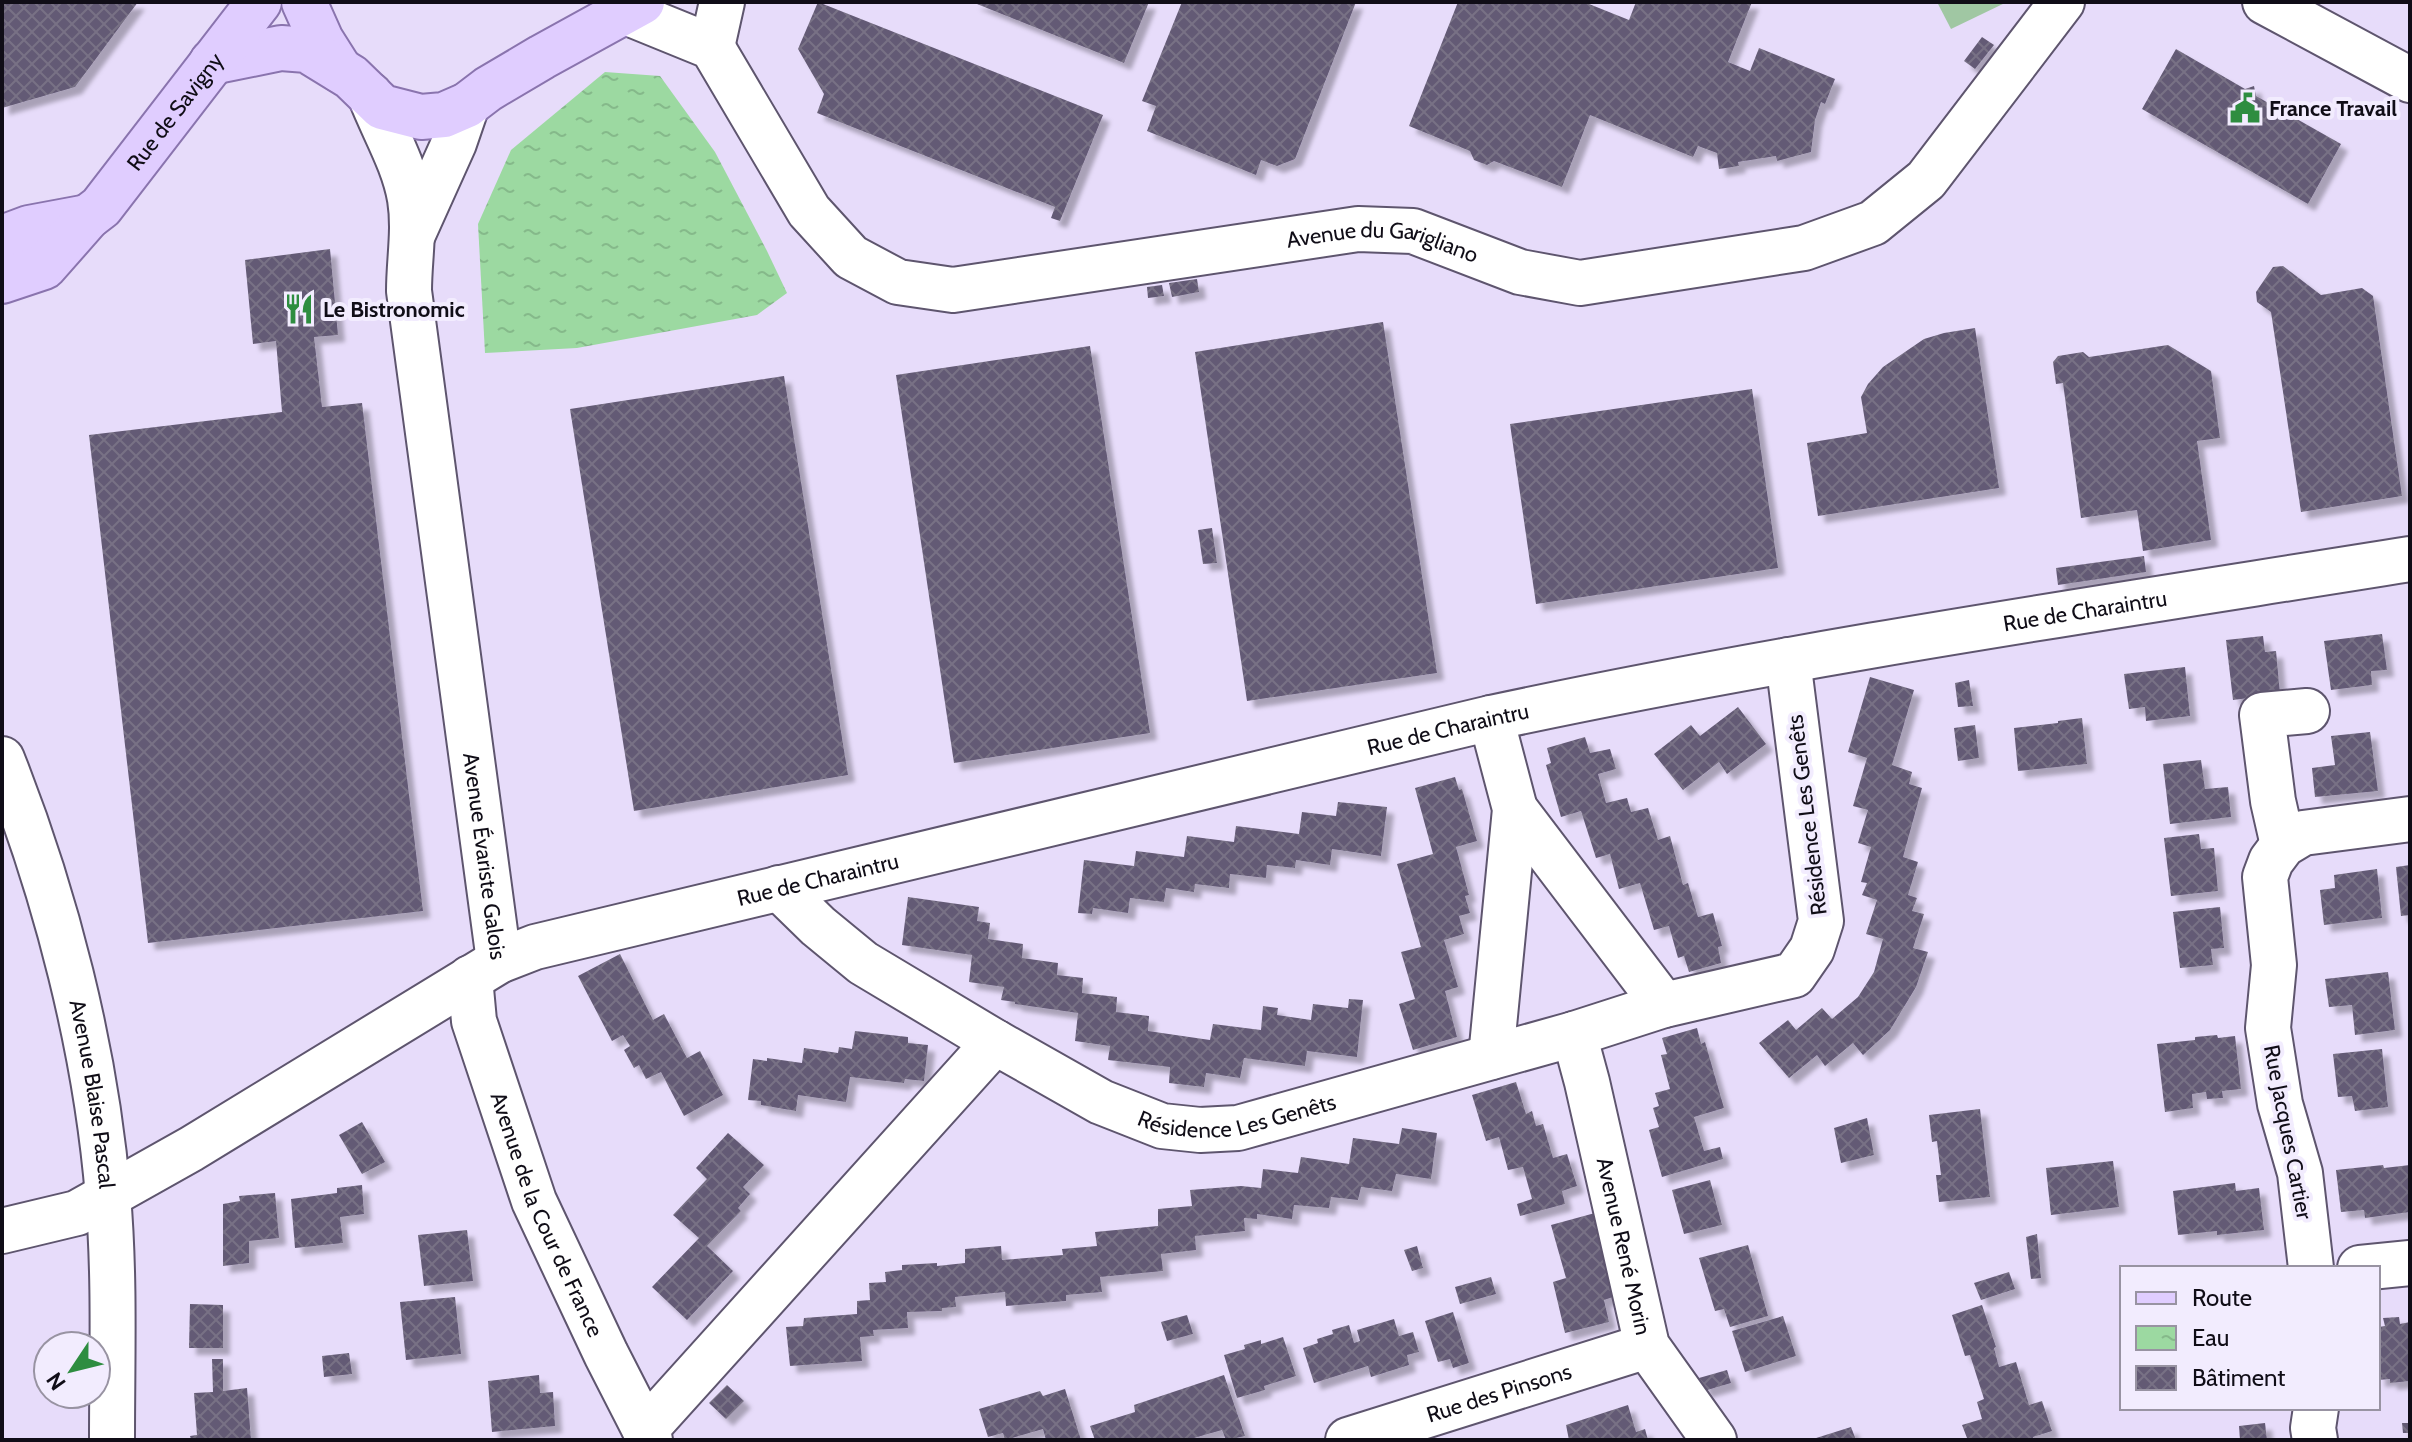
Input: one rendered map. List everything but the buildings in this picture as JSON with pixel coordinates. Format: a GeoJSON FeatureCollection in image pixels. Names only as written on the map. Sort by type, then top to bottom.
{"type":"FeatureCollection","features":[{"type":"Feature","properties":{"kind":"main road","name":"Rue de Savigny"},"geometry":{"type":"LineString","coordinates":[[2,281],[44,267],[88,217],[101,207],[259,2]]}},
{"type":"Feature","properties":{"kind":"main road"},"geometry":{"type":"LineString","coordinates":[[304,2],[321,40],[355,83]]}},
{"type":"Feature","properties":{"kind":"main road"},"geometry":{"type":"LineString","coordinates":[[212,62],[281,48],[307,50],[355,83],[382,107],[421,117],[444,115],[467,105],[542,57],[634,7]]}},
{"type":"Feature","properties":{"kind":"main road"},"geometry":{"type":"LineString","coordinates":[[2,238],[29,228],[88,217]]}},
{"type":"Feature","properties":{"kind":"street"},"geometry":{"type":"LineString","coordinates":[[634,7],[712,47],[722,2]]}},
{"type":"Feature","properties":{"kind":"street","name":"Avenue du Garigliano"},"geometry":{"type":"LineString","coordinates":[[712,47],[809,211],[851,257],[898,282],[953,290],[1358,229],[1413,231],[1520,272],[1580,283],[1804,248],[1873,223],[1926,180],[2062,2]]}},
{"type":"Feature","properties":{"kind":"street"},"geometry":{"type":"LineString","coordinates":[[2265,2],[2410,80]]}},
{"type":"Feature","properties":{"kind":"street","name":"Avenue Évariste Galois"},"geometry":{"type":"LineString","coordinates":[[2,1231],[77,1213],[191,1149],[485,970],[409,291],[413,234],[410,196],[397,156],[355,83]]}},
{"type":"Feature","properties":{"kind":"street","name":"Avenue Évariste Galois"},"geometry":{"type":"LineString","coordinates":[[413,234],[454,143],[467,105]]}},
{"type":"Feature","properties":{"kind":"street","name":"Rue de Charaintru"},"geometry":{"type":"LineString","coordinates":[[485,970],[535,947],[1491,718],[1644,685],[2410,559]]}},
{"type":"Feature","properties":{"kind":"street","name":"Résidence Les Genêts"},"geometry":{"type":"LineString","coordinates":[[779,888],[863,963],[1101,1102],[1162,1126],[1200,1130],[1238,1128],[1574,1034],[1664,1005],[1794,975],[1812,949],[1821,921],[1788,660]]}},
{"type":"Feature","properties":{"kind":"street"},"geometry":{"type":"LineString","coordinates":[[2307,711],[2262,715],[2273,801],[2283,845],[2303,833],[2410,819]]}},
{"type":"Feature","properties":{"kind":"street"},"geometry":{"type":"LineString","coordinates":[[1491,718],[1515,809],[1491,1057]]}},
{"type":"Feature","properties":{"kind":"street","name":"Avenue Blaise Pascal"},"geometry":{"type":"LineString","coordinates":[[2,759],[56,913],[92,1071],[108,1195],[112,1440]]}},
{"type":"Feature","properties":{"kind":"street"},"geometry":{"type":"LineString","coordinates":[[1515,809],[1664,1005]]}},
{"type":"Feature","properties":{"kind":"street","name":"Rue Jacques Cartier"},"geometry":{"type":"LineString","coordinates":[[2283,845],[2271,861],[2265,877],[2274,965],[2268,1028],[2280,1104],[2300,1173],[2311,1266]]}},
{"type":"Feature","properties":{"kind":"street","name":"Avenue de la Cour de France"},"geometry":{"type":"LineString","coordinates":[[485,970],[474,1021],[534,1201],[648,1435]]}},
{"type":"Feature","properties":{"kind":"street","name":"Avenue René Morin"},"geometry":{"type":"LineString","coordinates":[[1574,1034],[1647,1346],[1714,1440]]}},
{"type":"Feature","properties":{"kind":"street"},"geometry":{"type":"LineString","coordinates":[[648,1435],[995,1042]]}},
{"type":"Feature","properties":{"kind":"street"},"geometry":{"type":"LineString","coordinates":[[2380,1266],[2410,1263]]}},
{"type":"Feature","properties":{"kind":"street","name":"Rue des Pinsons"},"geometry":{"type":"LineString","coordinates":[[1348,1440],[1647,1346]]}},
{"type":"Feature","properties":{"kind":"street"},"geometry":{"type":"LineString","coordinates":[[2315,1440],[2316,1410]]}},
{"type":"Feature","properties":{"kind":"shaded area"},"geometry":{"type":"Polygon","coordinates":[[[1937,2],[2007,2],[1951,29],[1937,2]]]}},
{"type":"Feature","properties":{"kind":"water"},"geometry":{"type":"Polygon","coordinates":[[[605,72],[660,76],[715,152],[787,293],[757,315],[577,348],[485,353],[478,224],[511,150],[605,72]]]}},
{"type":"Feature","properties":{"kind":"place","name":"France Travail"},"geometry":{"type":"Point","coordinates":[2245,108]}},
{"type":"Feature","properties":{"kind":"place","name":"Le Bistronomic"},"geometry":{"type":"Point","coordinates":[299,309]}}]}
